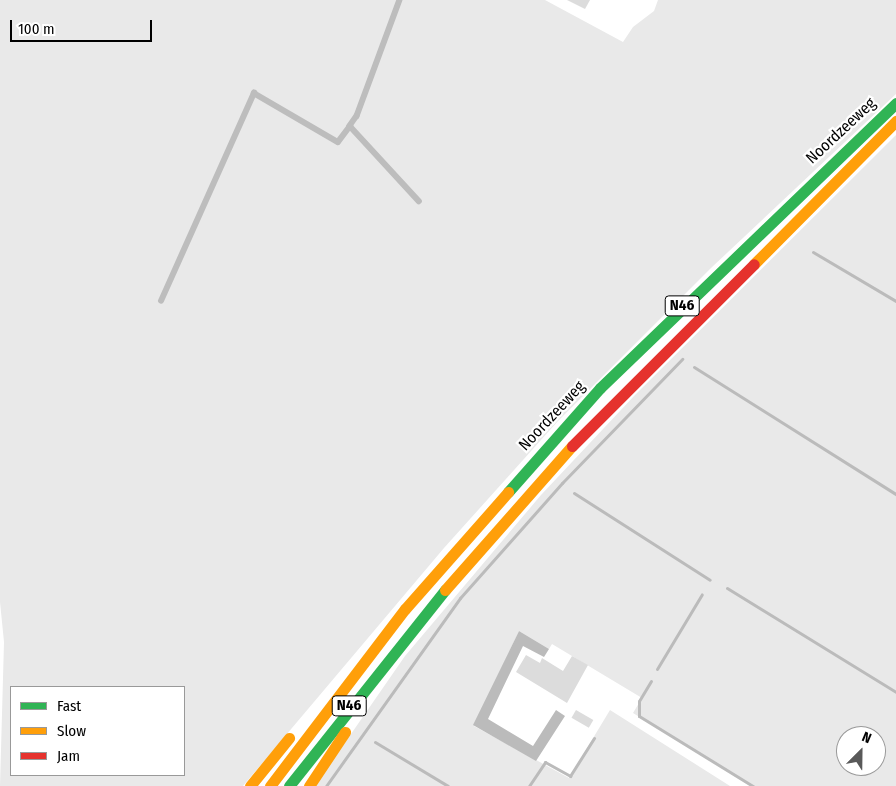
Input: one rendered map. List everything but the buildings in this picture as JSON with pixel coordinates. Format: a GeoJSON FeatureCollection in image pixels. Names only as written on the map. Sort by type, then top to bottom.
{"type":"FeatureCollection","features":[{"type":"Feature","properties":{"kind":"highway","name":"Noordzeeweg"},"geometry":{"type":"LineString","coordinates":[[270,786],[382,638],[471,532],[600,388],[896,103]]}},
{"type":"Feature","properties":{"kind":"highway","name":"Noordzeeweg"},"geometry":{"type":"LineString","coordinates":[[289,786],[412,627],[570,447],[896,122]]}},
{"type":"Feature","properties":{"kind":"highway","name":"N46"},"geometry":{"type":"LineString","coordinates":[[309,786],[412,627]]}},
{"type":"Feature","properties":{"kind":"highway","name":"N46"},"geometry":{"type":"LineString","coordinates":[[250,786],[322,701],[382,638]]}},
{"type":"Feature","properties":{"kind":"lane"},"geometry":{"type":"LineString","coordinates":[[161,301],[254,93],[338,142],[357,116],[400,0]]}},
{"type":"Feature","properties":{"kind":"lane"},"geometry":{"type":"LineString","coordinates":[[350,126],[419,201]]}},
{"type":"Feature","properties":{"kind":"shaded area"},"geometry":{"type":"Polygon","coordinates":[[[0,0],[545,0],[623,42],[633,27],[654,11],[658,0],[896,0],[896,94],[711,268],[558,421],[444,548],[243,786],[0,786],[4,642],[0,602],[0,0]]]}},
{"type":"Feature","properties":{"kind":"shaded area"},"geometry":{"type":"Polygon","coordinates":[[[896,135],[896,786],[750,786],[633,713],[642,698],[552,644],[549,649],[519,631],[474,726],[569,778],[610,710],[730,786],[315,786],[405,656],[541,495],[635,395],[896,135]]]}},
{"type":"Feature","properties":{"kind":"shaded area"},"geometry":{"type":"Polygon","coordinates":[[[519,631],[549,649],[544,657],[523,646],[488,719],[533,746],[556,710],[565,716],[536,761],[473,725],[519,631]]]}},
{"type":"Feature","properties":{"kind":"waterway"},"geometry":{"type":"LineString","coordinates":[[813,252],[896,301]]}},
{"type":"Feature","properties":{"kind":"waterway"},"geometry":{"type":"LineString","coordinates":[[326,786],[460,598],[562,483],[682,359]]}},
{"type":"Feature","properties":{"kind":"waterway"},"geometry":{"type":"LineString","coordinates":[[694,367],[896,494]]}},
{"type":"Feature","properties":{"kind":"waterway"},"geometry":{"type":"LineString","coordinates":[[574,493],[710,580]]}},
{"type":"Feature","properties":{"kind":"waterway"},"geometry":{"type":"LineString","coordinates":[[727,588],[896,692]]}},
{"type":"Feature","properties":{"kind":"waterway"},"geometry":{"type":"LineString","coordinates":[[657,669],[702,594]]}},
{"type":"Feature","properties":{"kind":"waterway"},"geometry":{"type":"LineString","coordinates":[[651,681],[639,701],[639,716],[753,786]]}},
{"type":"Feature","properties":{"kind":"waterway"},"geometry":{"type":"LineString","coordinates":[[529,786],[545,762],[570,776],[594,738]]}},
{"type":"Feature","properties":{"kind":"waterway"},"geometry":{"type":"LineString","coordinates":[[375,742],[448,786]]}},
{"type":"Feature","properties":{"kind":"traffic: fast"},"geometry":{"type":"LineString","coordinates":[[508,492],[600,388],[896,103]]}},
{"type":"Feature","properties":{"kind":"traffic: fast"},"geometry":{"type":"LineString","coordinates":[[289,786],[445,590]]}},
{"type":"Feature","properties":{"kind":"traffic: slow"},"geometry":{"type":"LineString","coordinates":[[754,264],[896,121]]}},
{"type":"Feature","properties":{"kind":"traffic: slow"},"geometry":{"type":"LineString","coordinates":[[445,590],[572,446]]}},
{"type":"Feature","properties":{"kind":"traffic: slow"},"geometry":{"type":"LineString","coordinates":[[270,786],[405,609],[508,492]]}},
{"type":"Feature","properties":{"kind":"traffic: slow"},"geometry":{"type":"LineString","coordinates":[[309,786],[345,732]]}},
{"type":"Feature","properties":{"kind":"traffic: slow"},"geometry":{"type":"LineString","coordinates":[[250,786],[289,738]]}},
{"type":"Feature","properties":{"kind":"traffic: jam"},"geometry":{"type":"LineString","coordinates":[[572,446],[754,264]]}}]}
